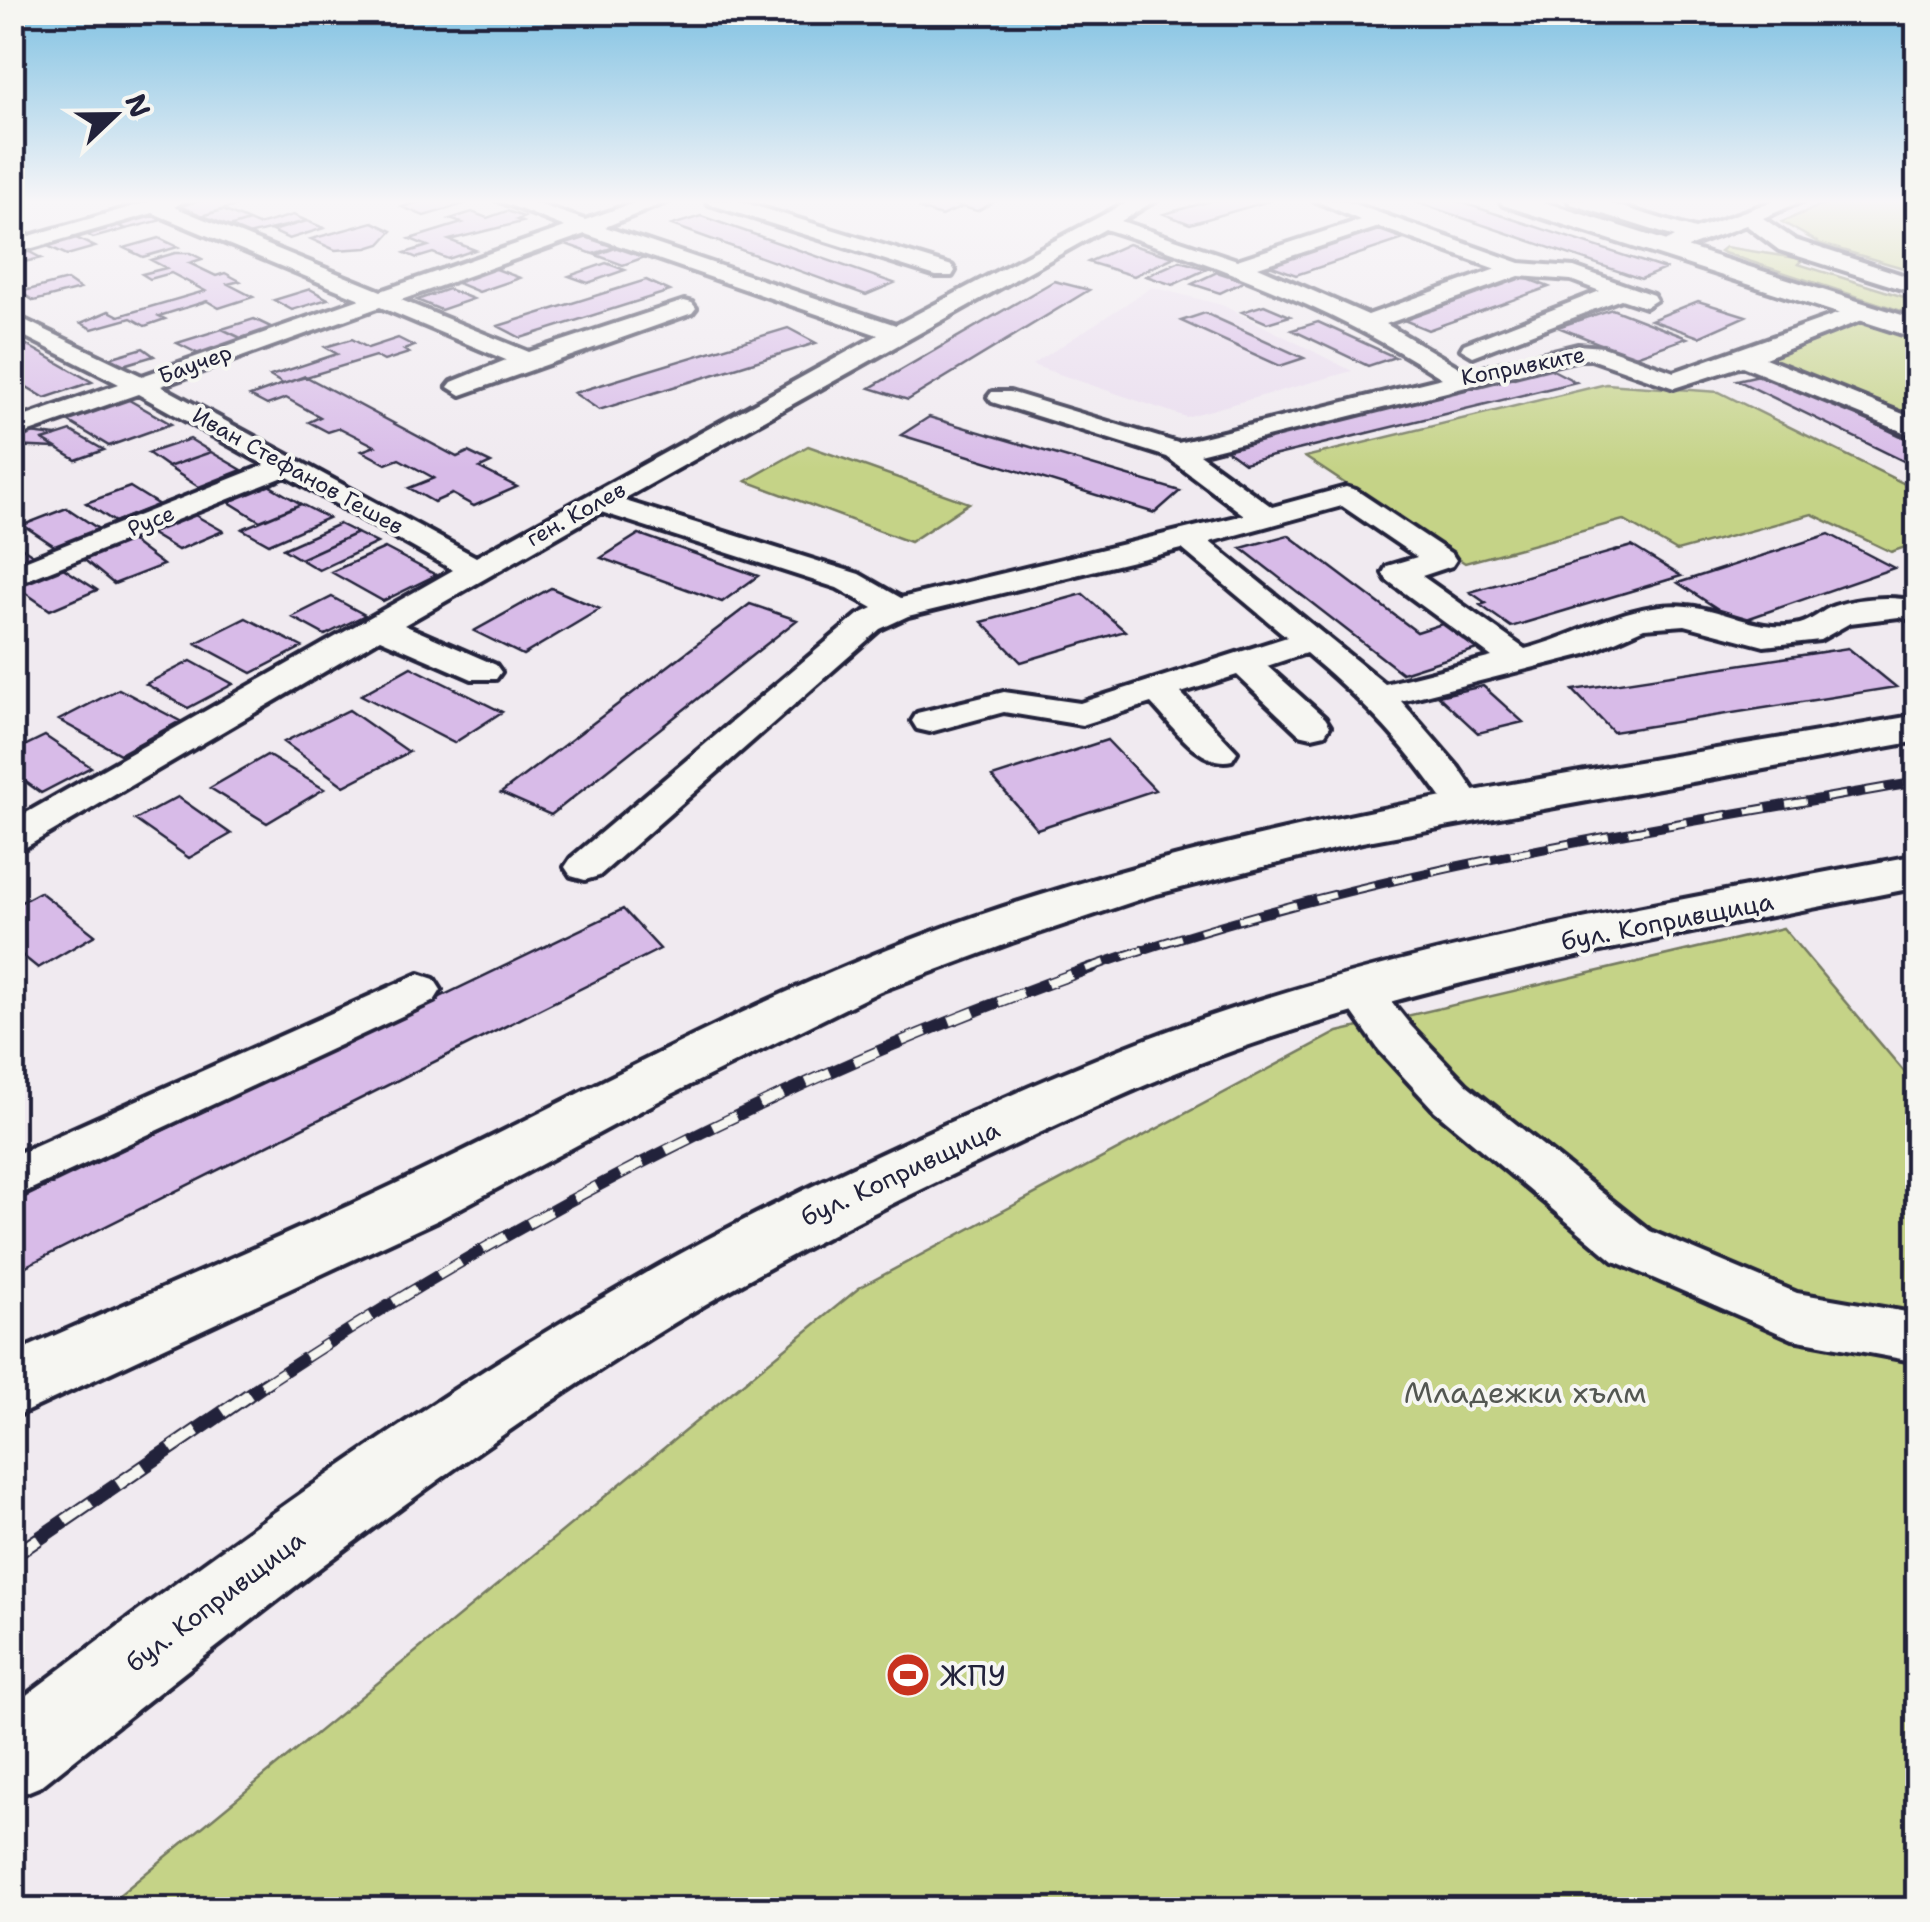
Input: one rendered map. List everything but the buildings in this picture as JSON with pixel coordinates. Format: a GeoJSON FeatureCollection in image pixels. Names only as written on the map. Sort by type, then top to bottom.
{"type":"FeatureCollection","features":[{"type":"Feature","properties":{"kind":"main road"},"geometry":{"type":"LineString","coordinates":[[1793,290],[1918,330]]}},
{"type":"Feature","properties":{"kind":"main road"},"geometry":{"type":"LineString","coordinates":[[12,1420],[648,1081],[861,978],[1141,882],[1362,827],[1918,728]]}},
{"type":"Feature","properties":{"kind":"main road","name":"бул. Копривщица"},"geometry":{"type":"LineString","coordinates":[[12,1757],[304,1532],[549,1366],[737,1254],[834,1202],[1065,1096],[1247,1025],[1550,944],[1918,871]]}},
{"type":"Feature","properties":{"kind":"main road"},"geometry":{"type":"LineString","coordinates":[[12,1387],[416,1202]]}},
{"type":"Feature","properties":{"kind":"street"},"geometry":{"type":"LineString","coordinates":[[359,290],[528,360]]}},
{"type":"Feature","properties":{"kind":"street","name":"Баучер"},"geometry":{"type":"LineString","coordinates":[[12,430],[407,290]]}},
{"type":"Feature","properties":{"kind":"street"},"geometry":{"type":"LineString","coordinates":[[766,290],[901,335]]}},
{"type":"Feature","properties":{"kind":"street","name":"ген. Колев"},"geometry":{"type":"LineString","coordinates":[[12,838],[476,570],[979,290]]}},
{"type":"Feature","properties":{"kind":"street"},"geometry":{"type":"LineString","coordinates":[[1293,290],[1368,323],[1459,378]]}},
{"type":"Feature","properties":{"kind":"street"},"geometry":{"type":"LineString","coordinates":[[1368,323],[1460,290]]}},
{"type":"Feature","properties":{"kind":"street"},"geometry":{"type":"LineString","coordinates":[[1616,290],[1646,300]]}},
{"type":"Feature","properties":{"kind":"street"},"geometry":{"type":"LineString","coordinates":[[1473,349],[1620,291]]}},
{"type":"Feature","properties":{"kind":"street"},"geometry":{"type":"LineString","coordinates":[[460,387],[684,308]]}},
{"type":"Feature","properties":{"kind":"street","name":"Копривките"},"geometry":{"type":"LineString","coordinates":[[1177,450],[1578,352],[1594,352],[1674,380],[1862,312]]}},
{"type":"Feature","properties":{"kind":"street","name":"Иван Стефанов Гешев"},"geometry":{"type":"LineString","coordinates":[[12,321],[140,384],[476,570]]}},
{"type":"Feature","properties":{"kind":"street"},"geometry":{"type":"LineString","coordinates":[[1529,327],[1594,352]]}},
{"type":"Feature","properties":{"kind":"street"},"geometry":{"type":"LineString","coordinates":[[1743,358],[1918,430]]}},
{"type":"Feature","properties":{"kind":"street"},"geometry":{"type":"LineString","coordinates":[[1001,398],[1177,450],[1266,518]]}},
{"type":"Feature","properties":{"kind":"street","name":"Русе"},"geometry":{"type":"LineString","coordinates":[[12,577],[289,464]]}},
{"type":"Feature","properties":{"kind":"street"},"geometry":{"type":"LineString","coordinates":[[585,868],[869,622],[897,610],[1188,540],[1346,496],[1441,560],[1398,573],[1518,661]]}},
{"type":"Feature","properties":{"kind":"street"},"geometry":{"type":"LineString","coordinates":[[598,502],[848,580],[897,610]]}},
{"type":"Feature","properties":{"kind":"street"},"geometry":{"type":"LineString","coordinates":[[1188,540],[1378,696],[1446,775],[1468,808]]}},
{"type":"Feature","properties":{"kind":"street"},"geometry":{"type":"LineString","coordinates":[[1378,696],[1574,646],[1638,619],[1686,615],[1764,636],[1808,633],[1842,614],[1900,608],[1918,612]]}},
{"type":"Feature","properties":{"kind":"street"},"geometry":{"type":"LineString","coordinates":[[378,626],[484,672]]}},
{"type":"Feature","properties":{"kind":"street"},"geometry":{"type":"LineString","coordinates":[[930,721],[1004,702],[1082,714],[1309,641]]}},
{"type":"Feature","properties":{"kind":"street"},"geometry":{"type":"LineString","coordinates":[[1244,663],[1312,726]]}},
{"type":"Feature","properties":{"kind":"street"},"geometry":{"type":"LineString","coordinates":[[1158,690],[1219,752]]}},
{"type":"Feature","properties":{"kind":"street"},"geometry":{"type":"LineString","coordinates":[[12,1178],[419,990]]}},
{"type":"Feature","properties":{"kind":"street"},"geometry":{"type":"LineString","coordinates":[[1360,992],[1395,1038],[1451,1098],[1632,1246],[1794,1316],[1918,1338]]}},
{"type":"Feature","properties":{"kind":"shaded area"},"geometry":{"type":"Polygon","coordinates":[[[1148,290],[1162,290],[1222,305],[1352,371],[1186,417],[1032,365],[1148,290]]]}},
{"type":"Feature","properties":{"kind":"green space"},"geometry":{"type":"Polygon","coordinates":[[[1837,290],[1881,290],[1917,301],[1917,316],[1837,290]]]}},
{"type":"Feature","properties":{"kind":"green space"},"geometry":{"type":"Polygon","coordinates":[[[1860,319],[1917,339],[1917,424],[1753,359],[1860,319]]]}},
{"type":"Feature","properties":{"kind":"green space"},"geometry":{"type":"Polygon","coordinates":[[[1606,384],[1719,392],[1917,490],[1917,543],[1891,552],[1812,514],[1677,551],[1623,520],[1465,563],[1305,457],[1606,384]]]}},
{"type":"Feature","properties":{"kind":"green space"},"geometry":{"type":"Polygon","coordinates":[[[808,446],[969,503],[910,542],[746,481],[808,446]]]}},
{"type":"Feature","properties":{"kind":"green space","name":"Младежки хълм"},"geometry":{"type":"Polygon","coordinates":[[[1783,928],[1917,1087],[1917,1909],[101,1910],[859,1288],[1338,1032],[1783,928]]]}},
{"type":"Feature","properties":{"kind":"railway"},"geometry":{"type":"LineString","coordinates":[[1086,969],[1187,935],[1394,881],[1603,837],[1918,782]]}},
{"type":"Feature","properties":{"kind":"railway"},"geometry":{"type":"LineString","coordinates":[[262,1386],[460,1263],[665,1151],[876,1052],[1093,967]]}},
{"type":"Feature","properties":{"kind":"railway"},"geometry":{"type":"LineString","coordinates":[[12,1557],[266,1383]]}},
{"type":"Feature","properties":{"kind":"place","name":"ЖПУ"},"geometry":{"type":"Point","coordinates":[908,1675]}}]}
